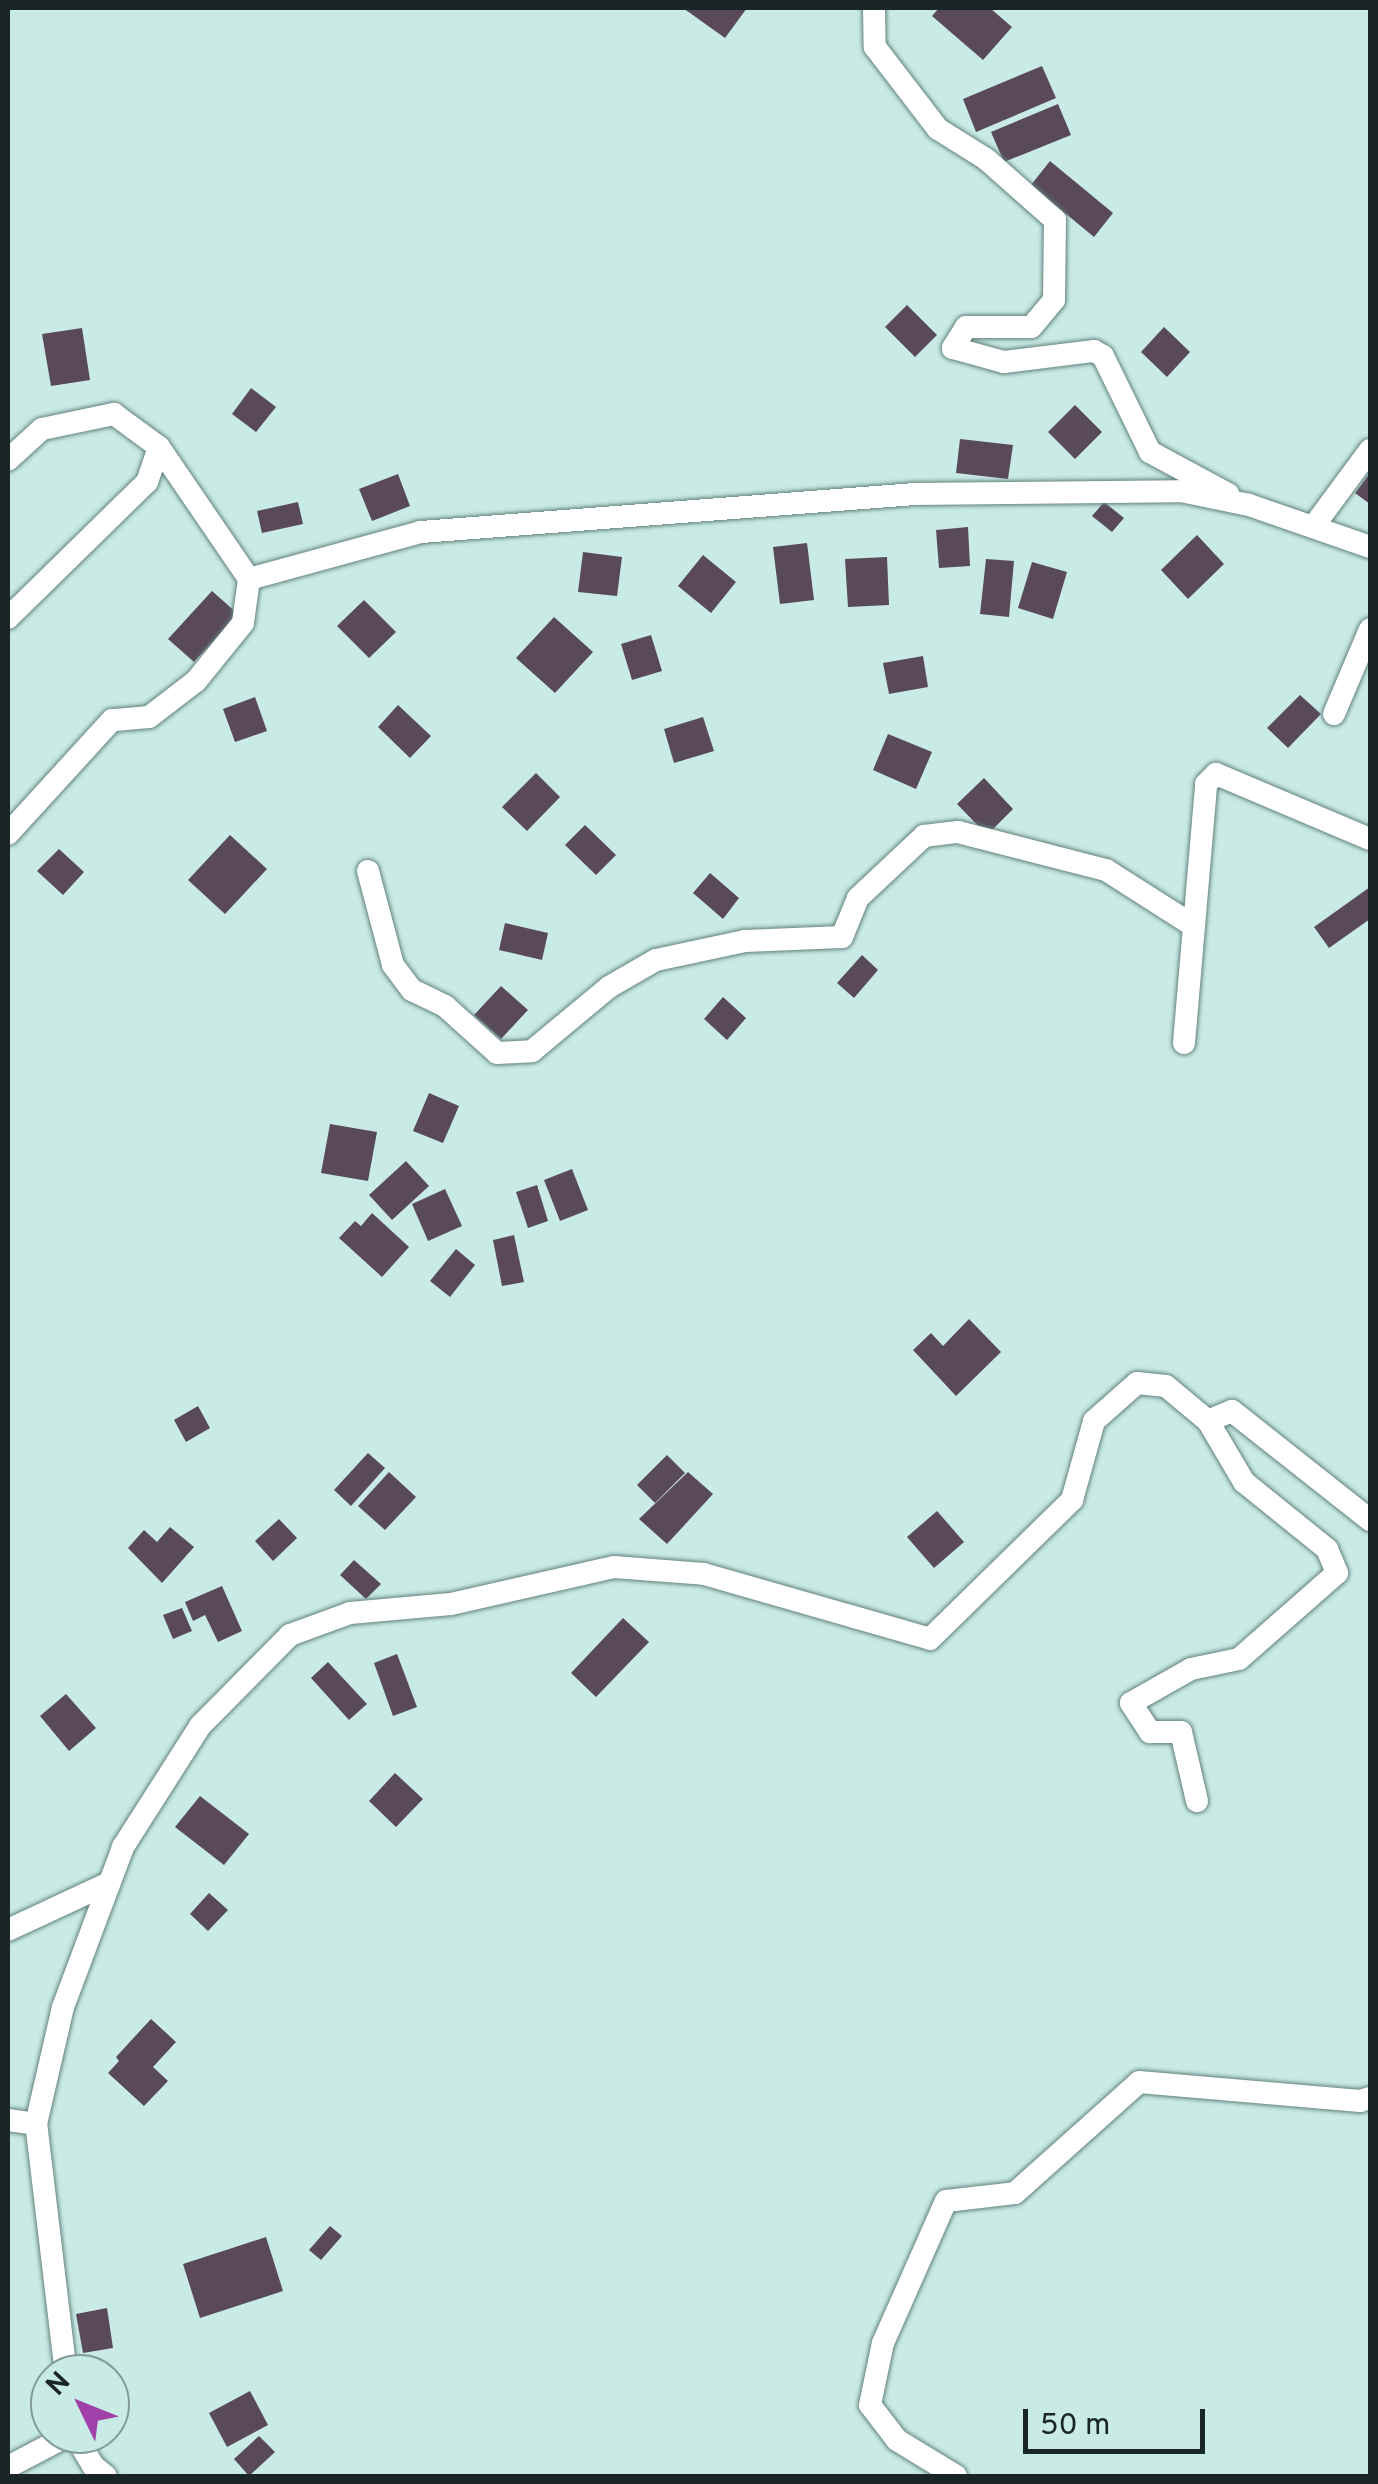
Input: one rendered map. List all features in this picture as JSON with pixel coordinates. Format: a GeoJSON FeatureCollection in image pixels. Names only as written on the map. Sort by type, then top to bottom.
{"type":"FeatureCollection","features":[{"type":"Feature","properties":{"kind":"street"},"geometry":{"type":"LineString","coordinates":[[874,8],[875,46],[938,129],[986,160],[1054,220],[1054,300],[1030,327],[966,327],[953,348],[1004,362],[1094,351],[1104,356],[1150,452],[1249,506]]}},
{"type":"Feature","properties":{"kind":"street"},"geometry":{"type":"LineString","coordinates":[[8,460],[42,429],[114,414],[159,448],[249,578],[243,623],[196,681],[149,717],[112,720],[8,834]]}},
{"type":"Feature","properties":{"kind":"street"},"geometry":{"type":"LineString","coordinates":[[8,618],[147,482],[159,448]]}},
{"type":"Feature","properties":{"kind":"street"},"geometry":{"type":"LineString","coordinates":[[1313,527],[1370,450]]}},
{"type":"Feature","properties":{"kind":"street"},"geometry":{"type":"LineString","coordinates":[[249,578],[422,532],[912,494],[1181,492],[1249,506],[1370,547]]}},
{"type":"Feature","properties":{"kind":"street"},"geometry":{"type":"LineString","coordinates":[[1334,714],[1370,629]]}},
{"type":"Feature","properties":{"kind":"street"},"geometry":{"type":"LineString","coordinates":[[1184,1042],[1206,784],[1216,774],[1370,839]]}},
{"type":"Feature","properties":{"kind":"street"},"geometry":{"type":"LineString","coordinates":[[368,871],[393,965],[412,990],[445,1006],[497,1054],[532,1051],[609,987],[656,960],[745,941],[842,937],[858,898],[924,836],[958,832],[1106,870],[1194,926]]}},
{"type":"Feature","properties":{"kind":"street"},"geometry":{"type":"LineString","coordinates":[[64,2354],[36,2124],[63,2007],[123,1847],[200,1726],[290,1635],[350,1613],[451,1604],[614,1568],[704,1574],[930,1639],[1072,1500],[1094,1420],[1117,1396],[1138,1384],[1166,1386],[1208,1421],[1244,1482],[1327,1549],[1338,1573],[1240,1660],[1191,1670],[1131,1702],[1150,1732],[1181,1732],[1197,1801]]}},
{"type":"Feature","properties":{"kind":"street"},"geometry":{"type":"LineString","coordinates":[[1208,1421],[1232,1410],[1370,1520]]}},
{"type":"Feature","properties":{"kind":"street"},"geometry":{"type":"LineString","coordinates":[[8,1930],[109,1883]]}},
{"type":"Feature","properties":{"kind":"street"},"geometry":{"type":"LineString","coordinates":[[956,2476],[897,2440],[870,2406],[882,2343],[946,2201],[1015,2193],[1139,2082],[1360,2102],[1370,2098]]}},
{"type":"Feature","properties":{"kind":"street"},"geometry":{"type":"LineString","coordinates":[[8,2120],[36,2124]]}},
{"type":"Feature","properties":{"kind":"street"},"geometry":{"type":"LineString","coordinates":[[8,2466],[32,2454]]}},
{"type":"Feature","properties":{"kind":"street"},"geometry":{"type":"LineString","coordinates":[[85,2454],[106,2476]]}},
{"type":"Feature","properties":{"kind":"building"},"geometry":{"type":"Polygon","coordinates":[[[683,8],[747,8],[725,38],[683,8]]]}},
{"type":"Feature","properties":{"kind":"building"},"geometry":{"type":"Polygon","coordinates":[[[939,8],[990,8],[1012,27],[983,60],[932,16],[939,8]]]}},
{"type":"Feature","properties":{"kind":"building"},"geometry":{"type":"Polygon","coordinates":[[[1042,66],[1056,98],[976,132],[963,99],[1042,66]]]}},
{"type":"Feature","properties":{"kind":"building"},"geometry":{"type":"Polygon","coordinates":[[[1058,104],[1071,135],[1004,162],[991,132],[1058,104]]]}},
{"type":"Feature","properties":{"kind":"building"},"geometry":{"type":"Polygon","coordinates":[[[1050,161],[1113,213],[1094,237],[1031,185],[1050,161]]]}},
{"type":"Feature","properties":{"kind":"building"},"geometry":{"type":"Polygon","coordinates":[[[907,305],[937,335],[915,357],[885,327],[907,305]]]}},
{"type":"Feature","properties":{"kind":"building"},"geometry":{"type":"Polygon","coordinates":[[[1164,327],[1190,352],[1167,377],[1141,352],[1164,327]]]}},
{"type":"Feature","properties":{"kind":"building"},"geometry":{"type":"Polygon","coordinates":[[[82,328],[90,380],[51,386],[42,334],[82,328]]]}},
{"type":"Feature","properties":{"kind":"building"},"geometry":{"type":"Polygon","coordinates":[[[251,388],[276,407],[256,432],[232,414],[251,388]]]}},
{"type":"Feature","properties":{"kind":"building"},"geometry":{"type":"Polygon","coordinates":[[[1075,405],[1102,432],[1075,459],[1048,432],[1075,405]]]}},
{"type":"Feature","properties":{"kind":"building"},"geometry":{"type":"Polygon","coordinates":[[[960,439],[1013,445],[1008,479],[956,473],[960,439]]]}},
{"type":"Feature","properties":{"kind":"building"},"geometry":{"type":"Polygon","coordinates":[[[1370,473],[1370,504],[1355,493],[1370,473]]]}},
{"type":"Feature","properties":{"kind":"building"},"geometry":{"type":"Polygon","coordinates":[[[398,474],[410,506],[372,521],[359,489],[398,474]]]}},
{"type":"Feature","properties":{"kind":"building"},"geometry":{"type":"Polygon","coordinates":[[[298,502],[303,524],[262,533],[257,511],[298,502]]]}},
{"type":"Feature","properties":{"kind":"building"},"geometry":{"type":"Polygon","coordinates":[[[1104,502],[1124,518],[1112,532],[1092,516],[1104,502]]]}},
{"type":"Feature","properties":{"kind":"building"},"geometry":{"type":"Polygon","coordinates":[[[968,527],[970,566],[939,568],[936,530],[968,527]]]}},
{"type":"Feature","properties":{"kind":"building"},"geometry":{"type":"Polygon","coordinates":[[[1197,535],[1224,564],[1188,599],[1161,570],[1197,535]]]}},
{"type":"Feature","properties":{"kind":"building"},"geometry":{"type":"Polygon","coordinates":[[[807,543],[814,600],[780,604],[773,547],[807,543]]]}},
{"type":"Feature","properties":{"kind":"building"},"geometry":{"type":"Polygon","coordinates":[[[583,552],[622,557],[617,596],[578,592],[583,552]]]}},
{"type":"Feature","properties":{"kind":"building"},"geometry":{"type":"Polygon","coordinates":[[[703,555],[736,582],[711,613],[678,586],[703,555]]]}},
{"type":"Feature","properties":{"kind":"building"},"geometry":{"type":"Polygon","coordinates":[[[887,557],[889,605],[848,607],[845,559],[887,557]]]}},
{"type":"Feature","properties":{"kind":"building"},"geometry":{"type":"Polygon","coordinates":[[[986,559],[1014,561],[1009,617],[980,614],[986,559]]]}},
{"type":"Feature","properties":{"kind":"building"},"geometry":{"type":"Polygon","coordinates":[[[1032,562],[1067,572],[1053,619],[1018,608],[1032,562]]]}},
{"type":"Feature","properties":{"kind":"building"},"geometry":{"type":"Polygon","coordinates":[[[212,591],[238,614],[194,662],[168,639],[212,591]]]}},
{"type":"Feature","properties":{"kind":"building"},"geometry":{"type":"Polygon","coordinates":[[[364,600],[396,632],[369,658],[337,626],[364,600]]]}},
{"type":"Feature","properties":{"kind":"building"},"geometry":{"type":"Polygon","coordinates":[[[554,617],[593,652],[555,693],[516,658],[554,617]]]}},
{"type":"Feature","properties":{"kind":"building"},"geometry":{"type":"Polygon","coordinates":[[[651,635],[662,671],[632,680],[621,644],[651,635]]]}},
{"type":"Feature","properties":{"kind":"building"},"geometry":{"type":"Polygon","coordinates":[[[923,656],[928,687],[889,694],[883,663],[923,656]]]}},
{"type":"Feature","properties":{"kind":"building"},"geometry":{"type":"Polygon","coordinates":[[[1300,695],[1321,714],[1288,748],[1267,728],[1300,695]]]}},
{"type":"Feature","properties":{"kind":"building"},"geometry":{"type":"Polygon","coordinates":[[[255,697],[267,731],[235,742],[223,709],[255,697]]]}},
{"type":"Feature","properties":{"kind":"building"},"geometry":{"type":"Polygon","coordinates":[[[398,705],[431,736],[410,758],[378,727],[398,705]]]}},
{"type":"Feature","properties":{"kind":"building"},"geometry":{"type":"Polygon","coordinates":[[[703,717],[714,751],[674,763],[664,729],[703,717]]]}},
{"type":"Feature","properties":{"kind":"building"},"geometry":{"type":"Polygon","coordinates":[[[888,734],[932,752],[916,789],[873,770],[888,734]]]}},
{"type":"Feature","properties":{"kind":"building"},"geometry":{"type":"Polygon","coordinates":[[[536,773],[560,797],[527,831],[502,807],[536,773]]]}},
{"type":"Feature","properties":{"kind":"building"},"geometry":{"type":"Polygon","coordinates":[[[984,778],[1013,809],[987,835],[957,804],[984,778]]]}},
{"type":"Feature","properties":{"kind":"building"},"geometry":{"type":"Polygon","coordinates":[[[585,825],[616,855],[596,875],[565,845],[585,825]]]}},
{"type":"Feature","properties":{"kind":"building"},"geometry":{"type":"Polygon","coordinates":[[[230,835],[267,869],[225,914],[188,880],[230,835]]]}},
{"type":"Feature","properties":{"kind":"building"},"geometry":{"type":"Polygon","coordinates":[[[59,849],[84,872],[63,895],[37,871],[59,849]]]}},
{"type":"Feature","properties":{"kind":"building"},"geometry":{"type":"Polygon","coordinates":[[[710,873],[739,898],[723,919],[693,893],[710,873]]]}},
{"type":"Feature","properties":{"kind":"building"},"geometry":{"type":"Polygon","coordinates":[[[1370,887],[1370,919],[1329,948],[1314,927],[1370,887]]]}},
{"type":"Feature","properties":{"kind":"building"},"geometry":{"type":"Polygon","coordinates":[[[505,923],[548,933],[542,960],[499,950],[505,923]]]}},
{"type":"Feature","properties":{"kind":"building"},"geometry":{"type":"Polygon","coordinates":[[[862,955],[878,970],[854,998],[837,983],[862,955]]]}},
{"type":"Feature","properties":{"kind":"building"},"geometry":{"type":"Polygon","coordinates":[[[501,986],[528,1010],[501,1039],[474,1015],[501,986]]]}},
{"type":"Feature","properties":{"kind":"building"},"geometry":{"type":"Polygon","coordinates":[[[723,997],[746,1018],[727,1040],[704,1019],[723,997]]]}},
{"type":"Feature","properties":{"kind":"building"},"geometry":{"type":"Polygon","coordinates":[[[429,1093],[459,1106],[443,1143],[413,1131],[429,1093]]]}},
{"type":"Feature","properties":{"kind":"building"},"geometry":{"type":"Polygon","coordinates":[[[330,1124],[377,1132],[368,1181],[321,1173],[330,1124]]]}},
{"type":"Feature","properties":{"kind":"building"},"geometry":{"type":"Polygon","coordinates":[[[406,1161],[429,1186],[392,1220],[369,1195],[406,1161]]]}},
{"type":"Feature","properties":{"kind":"building"},"geometry":{"type":"Polygon","coordinates":[[[572,1169],[588,1210],[560,1221],[544,1180],[572,1169]]]}},
{"type":"Feature","properties":{"kind":"building"},"geometry":{"type":"Polygon","coordinates":[[[537,1185],[548,1221],[528,1228],[516,1192],[537,1185]]]}},
{"type":"Feature","properties":{"kind":"building"},"geometry":{"type":"Polygon","coordinates":[[[445,1189],[462,1226],[428,1241],[412,1204],[445,1189]]]}},
{"type":"Feature","properties":{"kind":"building"},"geometry":{"type":"Polygon","coordinates":[[[372,1213],[409,1247],[382,1277],[339,1238],[355,1221],[361,1226],[372,1213]]]}},
{"type":"Feature","properties":{"kind":"building"},"geometry":{"type":"Polygon","coordinates":[[[514,1235],[524,1282],[502,1286],[493,1240],[514,1235]]]}},
{"type":"Feature","properties":{"kind":"building"},"geometry":{"type":"Polygon","coordinates":[[[456,1249],[475,1265],[450,1297],[430,1281],[456,1249]]]}},
{"type":"Feature","properties":{"kind":"building"},"geometry":{"type":"Polygon","coordinates":[[[969,1319],[1001,1352],[956,1396],[913,1350],[931,1333],[943,1346],[969,1319]]]}},
{"type":"Feature","properties":{"kind":"building"},"geometry":{"type":"Polygon","coordinates":[[[198,1406],[210,1428],[186,1442],[174,1420],[198,1406]]]}},
{"type":"Feature","properties":{"kind":"building"},"geometry":{"type":"Polygon","coordinates":[[[368,1453],[385,1468],[351,1506],[334,1490],[368,1453]]]}},
{"type":"Feature","properties":{"kind":"building"},"geometry":{"type":"Polygon","coordinates":[[[667,1455],[685,1473],[655,1503],[637,1485],[667,1455]]]}},
{"type":"Feature","properties":{"kind":"building"},"geometry":{"type":"Polygon","coordinates":[[[389,1472],[416,1497],[385,1530],[358,1506],[389,1472]]]}},
{"type":"Feature","properties":{"kind":"building"},"geometry":{"type":"Polygon","coordinates":[[[688,1472],[713,1494],[667,1544],[639,1519],[688,1472]]]}},
{"type":"Feature","properties":{"kind":"building"},"geometry":{"type":"Polygon","coordinates":[[[937,1511],[964,1542],[934,1568],[907,1537],[937,1511]]]}},
{"type":"Feature","properties":{"kind":"building"},"geometry":{"type":"Polygon","coordinates":[[[279,1519],[297,1538],[273,1561],[255,1541],[279,1519]]]}},
{"type":"Feature","properties":{"kind":"building"},"geometry":{"type":"Polygon","coordinates":[[[170,1527],[194,1547],[162,1583],[128,1548],[144,1530],[157,1542],[170,1527]]]}},
{"type":"Feature","properties":{"kind":"building"},"geometry":{"type":"Polygon","coordinates":[[[354,1560],[381,1584],[366,1599],[340,1575],[354,1560]]]}},
{"type":"Feature","properties":{"kind":"building"},"geometry":{"type":"Polygon","coordinates":[[[222,1586],[242,1631],[218,1642],[205,1615],[193,1621],[185,1602],[222,1586]]]}},
{"type":"Feature","properties":{"kind":"building"},"geometry":{"type":"Polygon","coordinates":[[[182,1608],[192,1631],[173,1639],[163,1615],[182,1608]]]}},
{"type":"Feature","properties":{"kind":"building"},"geometry":{"type":"Polygon","coordinates":[[[623,1618],[649,1642],[596,1697],[571,1673],[623,1618]]]}},
{"type":"Feature","properties":{"kind":"building"},"geometry":{"type":"Polygon","coordinates":[[[397,1654],[417,1707],[393,1716],[374,1663],[397,1654]]]}},
{"type":"Feature","properties":{"kind":"building"},"geometry":{"type":"Polygon","coordinates":[[[328,1662],[367,1704],[349,1720],[311,1678],[328,1662]]]}},
{"type":"Feature","properties":{"kind":"building"},"geometry":{"type":"Polygon","coordinates":[[[66,1694],[96,1728],[69,1751],[40,1716],[66,1694]]]}},
{"type":"Feature","properties":{"kind":"building"},"geometry":{"type":"Polygon","coordinates":[[[395,1773],[423,1799],[396,1827],[369,1801],[395,1773]]]}},
{"type":"Feature","properties":{"kind":"building"},"geometry":{"type":"Polygon","coordinates":[[[200,1796],[249,1834],[224,1865],[175,1827],[200,1796]]]}},
{"type":"Feature","properties":{"kind":"building"},"geometry":{"type":"Polygon","coordinates":[[[209,1893],[228,1910],[208,1931],[190,1914],[209,1893]]]}},
{"type":"Feature","properties":{"kind":"building"},"geometry":{"type":"Polygon","coordinates":[[[151,2019],[176,2042],[153,2067],[168,2081],[144,2106],[108,2073],[119,2061],[116,2057],[151,2019]]]}},
{"type":"Feature","properties":{"kind":"building"},"geometry":{"type":"Polygon","coordinates":[[[330,2226],[342,2236],[321,2260],[309,2250],[330,2226]]]}},
{"type":"Feature","properties":{"kind":"building"},"geometry":{"type":"Polygon","coordinates":[[[266,2237],[283,2291],[200,2318],[183,2264],[266,2237]]]}},
{"type":"Feature","properties":{"kind":"building"},"geometry":{"type":"Polygon","coordinates":[[[107,2308],[113,2348],[83,2353],[76,2314],[107,2308]]]}},
{"type":"Feature","properties":{"kind":"building"},"geometry":{"type":"Polygon","coordinates":[[[250,2391],[268,2425],[227,2447],[209,2413],[250,2391]]]}},
{"type":"Feature","properties":{"kind":"building"},"geometry":{"type":"Polygon","coordinates":[[[259,2436],[275,2452],[249,2476],[234,2459],[259,2436]]]}}]}
